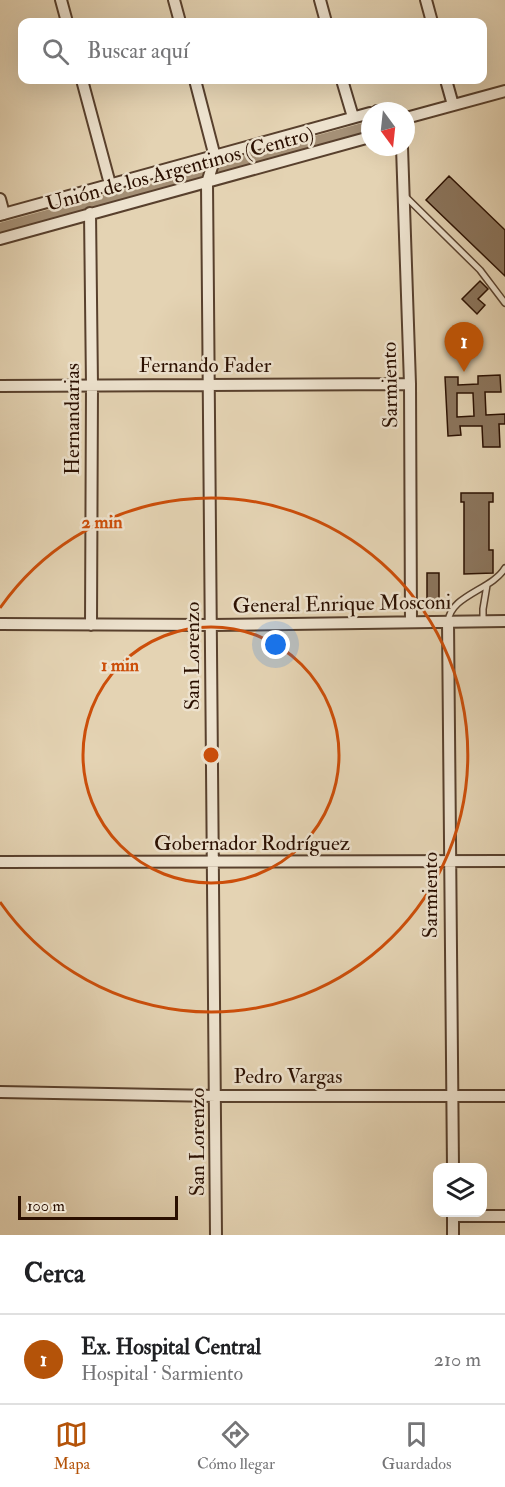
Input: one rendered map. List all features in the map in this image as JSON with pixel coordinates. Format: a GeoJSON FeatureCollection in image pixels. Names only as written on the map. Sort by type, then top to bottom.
{"type":"FeatureCollection","features":[{"type":"Feature","properties":{"kind":"street"},"geometry":{"type":"LineString","coordinates":[[61,0],[66,18]]}},
{"type":"Feature","properties":{"kind":"street"},"geometry":{"type":"LineString","coordinates":[[174,0],[179,18]]}},
{"type":"Feature","properties":{"kind":"street"},"geometry":{"type":"LineString","coordinates":[[320,0],[325,18]]}},
{"type":"Feature","properties":{"kind":"street"},"geometry":{"type":"LineString","coordinates":[[426,0],[431,18]]}},
{"type":"Feature","properties":{"kind":"street"},"geometry":{"type":"LineString","coordinates":[[83,84],[110,184]]}},
{"type":"Feature","properties":{"kind":"street"},"geometry":{"type":"LineString","coordinates":[[196,84],[215,157]]}},
{"type":"Feature","properties":{"kind":"street"},"geometry":{"type":"LineString","coordinates":[[343,84],[353,117]]}},
{"type":"Feature","properties":{"kind":"street"},"geometry":{"type":"LineString","coordinates":[[447,84],[453,105]]}},
{"type":"Feature","properties":{"kind":"street"},"geometry":{"type":"LineString","coordinates":[[415,116],[505,91]]}},
{"type":"Feature","properties":{"kind":"street","name":"Unión de los Argentinos (Centro)"},"geometry":{"type":"LineString","coordinates":[[2,214],[361,115]]}},
{"type":"Feature","properties":{"kind":"street","name":"Unión de los Argentinos (Centro)"},"geometry":{"type":"LineString","coordinates":[[0,239],[361,140]]}},
{"type":"Feature","properties":{"kind":"street","name":"Sarmiento"},"geometry":{"type":"LineString","coordinates":[[402,156],[410,384],[411,622]]}},
{"type":"Feature","properties":{"kind":"street","name":"San Lorenzo"},"geometry":{"type":"LineString","coordinates":[[215,157],[207,183],[216,1235]]}},
{"type":"Feature","properties":{"kind":"street"},"geometry":{"type":"LineString","coordinates":[[0,199],[2,214]]}},
{"type":"Feature","properties":{"kind":"street","name":"Hernandarias"},"geometry":{"type":"LineString","coordinates":[[90,213],[91,625]]}},
{"type":"Feature","properties":{"kind":"street","name":"Fernando Fader"},"geometry":{"type":"LineString","coordinates":[[0,386],[410,384]]}},
{"type":"Feature","properties":{"kind":"street","name":"General Enrique Mosconi"},"geometry":{"type":"LineString","coordinates":[[0,624],[212,625],[505,621]]}},
{"type":"Feature","properties":{"kind":"street","name":"Sarmiento"},"geometry":{"type":"LineString","coordinates":[[448,622],[453,1163]]}},
{"type":"Feature","properties":{"kind":"street","name":"Gobernador Rodríguez"},"geometry":{"type":"LineString","coordinates":[[0,862],[505,861]]}},
{"type":"Feature","properties":{"kind":"street","name":"Pedro Vargas"},"geometry":{"type":"LineString","coordinates":[[0,1092],[216,1096],[505,1096]]}},
{"type":"Feature","properties":{"kind":"street"},"geometry":{"type":"LineString","coordinates":[[487,1215],[505,1216]]}},
{"type":"Feature","properties":{"kind":"street"},"geometry":{"type":"LineString","coordinates":[[453,1235],[454,1217]]}},
{"type":"Feature","properties":{"kind":"lane"},"geometry":{"type":"LineString","coordinates":[[404,195],[480,270],[505,303]]}},
{"type":"Feature","properties":{"kind":"lane"},"geometry":{"type":"LineString","coordinates":[[448,622],[452,609],[487,585],[505,568]]}},
{"type":"Feature","properties":{"kind":"lane"},"geometry":{"type":"LineString","coordinates":[[483,622],[487,585]]}},
{"type":"Feature","properties":{"kind":"building"},"geometry":{"type":"Polygon","coordinates":[[[449,176],[505,230],[505,276],[426,200],[449,176]]]}},
{"type":"Feature","properties":{"kind":"building"},"geometry":{"type":"Polygon","coordinates":[[[480,281],[488,289],[478,299],[485,305],[477,314],[462,299],[480,281]]]}},
{"type":"Feature","properties":{"kind":"building"},"geometry":{"type":"Polygon","coordinates":[[[500,375],[501,392],[485,392],[486,415],[505,414],[505,424],[499,424],[500,447],[483,447],[482,426],[460,426],[461,435],[448,436],[445,377],[458,377],[458,385],[478,384],[478,376],[500,375]],[[457,393],[457,417],[474,416],[473,393],[457,393]]]}},
{"type":"Feature","properties":{"kind":"building"},"geometry":{"type":"Polygon","coordinates":[[[461,493],[493,493],[493,502],[489,502],[489,550],[493,550],[493,573],[464,574],[464,502],[461,502],[461,493]]]}},
{"type":"Feature","properties":{"kind":"building"},"geometry":{"type":"Polygon","coordinates":[[[427,573],[439,573],[439,607],[427,607],[427,573]]]}},
{"type":"Feature","properties":{"kind":"waterway"},"geometry":{"type":"LineString","coordinates":[[220,167],[361,128]]}},
{"type":"Feature","properties":{"kind":"waterway"},"geometry":{"type":"LineString","coordinates":[[0,228],[202,173]]}},
{"type":"Feature","properties":{"kind":"place","name":"Ex. Hospital Central"},"geometry":{"type":"Point","coordinates":[464,372]}}]}
